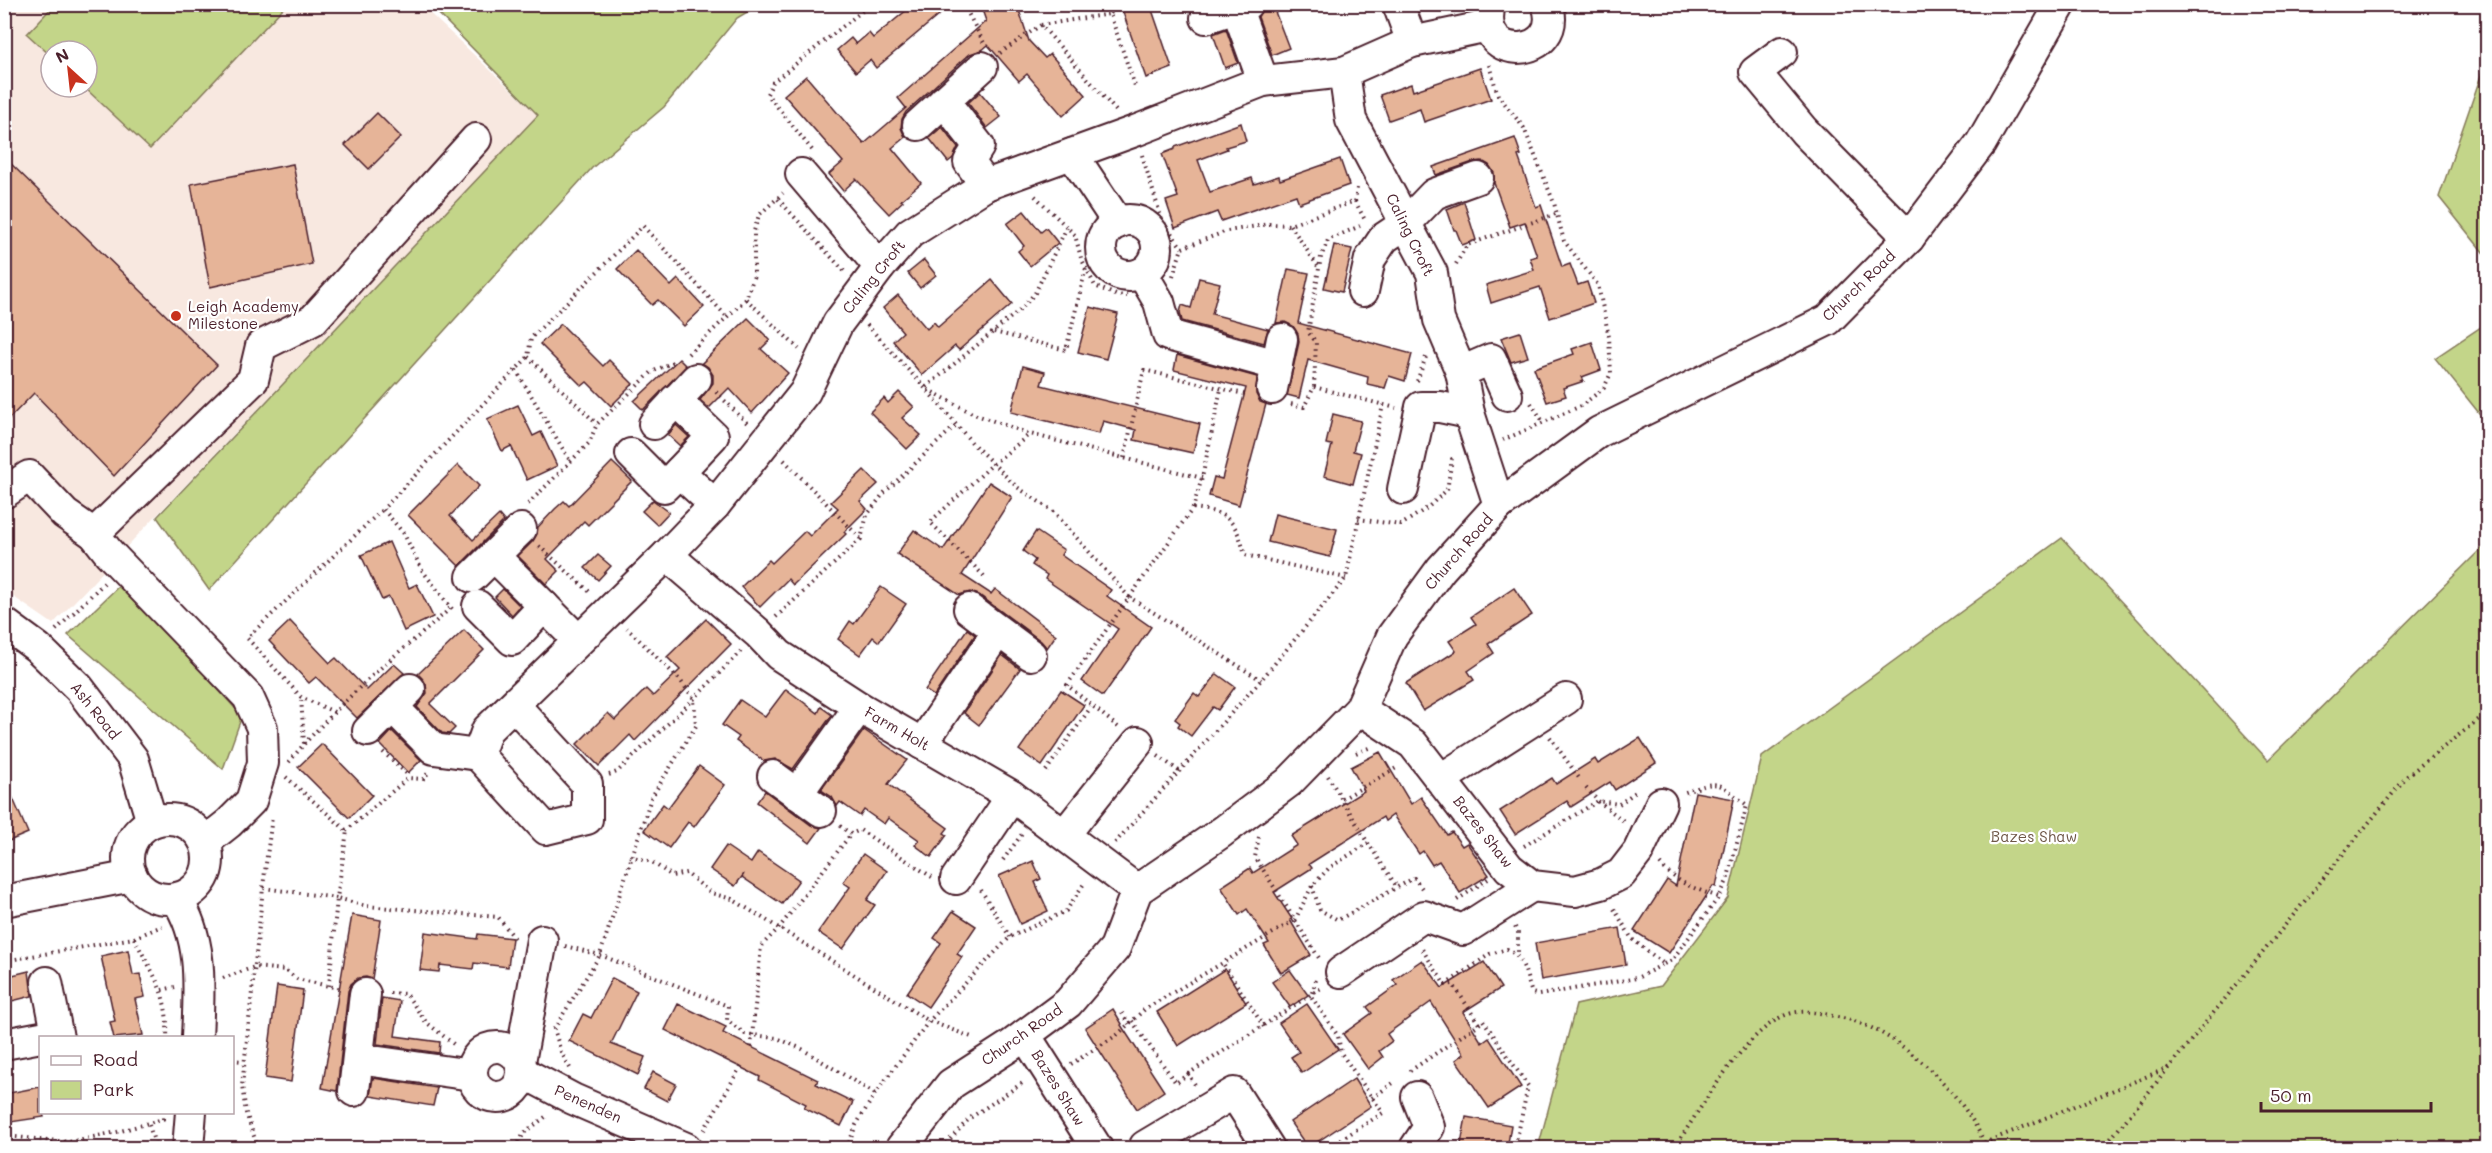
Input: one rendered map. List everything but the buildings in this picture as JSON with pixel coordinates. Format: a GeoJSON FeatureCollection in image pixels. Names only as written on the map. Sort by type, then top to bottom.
{"type":"FeatureCollection","features":[{"type":"Feature","properties":{"kind":"street"},"geometry":{"type":"LineString","coordinates":[[1398,4],[1412,42]]}},
{"type":"Feature","properties":{"kind":"street"},"geometry":{"type":"LineString","coordinates":[[1485,19],[1492,36],[1500,44],[1521,49],[1532,46],[1546,33],[1550,17],[1547,4]]}},
{"type":"Feature","properties":{"kind":"street","name":"Church Road"},"geometry":{"type":"LineString","coordinates":[[901,1149],[951,1084],[1068,1003],[1115,948],[1137,890],[1222,832],[1289,782],[1360,709],[1392,636],[1441,569],[1499,505],[1599,432],[1828,320],[1909,238],[1981,143],[2061,4]]}},
{"type":"Feature","properties":{"kind":"street"},"geometry":{"type":"LineString","coordinates":[[1206,18],[1242,7],[1263,81]]}},
{"type":"Feature","properties":{"kind":"street","name":"Caling Croft"},"geometry":{"type":"LineString","coordinates":[[857,297],[910,233],[986,185],[1135,131],[1263,81],[1344,72],[1412,42],[1485,19]]}},
{"type":"Feature","properties":{"kind":"street"},"geometry":{"type":"LineString","coordinates":[[1782,52],[1755,72],[1804,131],[1909,238]]}},
{"type":"Feature","properties":{"kind":"street"},"geometry":{"type":"LineString","coordinates":[[918,124],[987,63]]}},
{"type":"Feature","properties":{"kind":"street","name":"Caling Croft"},"geometry":{"type":"LineString","coordinates":[[1344,72],[1351,120],[1431,273],[1439,320],[1461,372],[1469,413],[1499,505]]}},
{"type":"Feature","properties":{"kind":"street"},"geometry":{"type":"LineString","coordinates":[[944,101],[979,146],[969,162],[986,185]]}},
{"type":"Feature","properties":{"kind":"street"},"geometry":{"type":"LineString","coordinates":[[108,551],[253,380],[261,346],[313,320],[476,140]]}},
{"type":"Feature","properties":{"kind":"street"},"geometry":{"type":"LineString","coordinates":[[1072,154],[1118,223],[1137,221],[1148,227],[1154,234],[1157,243],[1156,256],[1148,282],[1159,302],[1168,335],[1277,364]]}},
{"type":"Feature","properties":{"kind":"street"},"geometry":{"type":"LineString","coordinates":[[478,754],[487,730],[667,555],[715,505],[805,392],[817,365],[857,297],[801,174]]}},
{"type":"Feature","properties":{"kind":"street"},"geometry":{"type":"LineString","coordinates":[[1362,291],[1370,259],[1384,238],[1405,224],[1434,194],[1478,178]]}},
{"type":"Feature","properties":{"kind":"street"},"geometry":{"type":"LineString","coordinates":[[1461,372],[1491,359],[1507,395]]}},
{"type":"Feature","properties":{"kind":"street"},"geometry":{"type":"LineString","coordinates":[[631,454],[664,487],[713,436],[686,389],[654,423]]}},
{"type":"Feature","properties":{"kind":"street"},"geometry":{"type":"LineString","coordinates":[[1403,489],[1421,407],[1440,407],[1469,413]]}},
{"type":"Feature","properties":{"kind":"street"},"geometry":{"type":"LineString","coordinates":[[679,472],[715,505]]}},
{"type":"Feature","properties":{"kind":"street"},"geometry":{"type":"LineString","coordinates":[[4,494],[29,476],[65,514],[108,551],[248,698],[262,728],[263,763],[251,801],[205,842]]}},
{"type":"Feature","properties":{"kind":"street"},"geometry":{"type":"LineString","coordinates":[[472,577],[521,529]]}},
{"type":"Feature","properties":{"kind":"street","name":"Farm Holt"},"geometry":{"type":"LineString","coordinates":[[667,555],[758,633],[779,655],[859,707],[1012,796],[1137,890]]}},
{"type":"Feature","properties":{"kind":"street"},"geometry":{"type":"LineString","coordinates":[[494,556],[578,640]]}},
{"type":"Feature","properties":{"kind":"street"},"geometry":{"type":"LineString","coordinates":[[462,610],[512,640],[544,606]]}},
{"type":"Feature","properties":{"kind":"street"},"geometry":{"type":"LineString","coordinates":[[969,609],[1031,655]]}},
{"type":"Feature","properties":{"kind":"street","name":"Ash Road"},"geometry":{"type":"LineString","coordinates":[[4,623],[38,648],[80,688],[134,759],[152,822]]}},
{"type":"Feature","properties":{"kind":"street"},"geometry":{"type":"LineString","coordinates":[[922,744],[998,631]]}},
{"type":"Feature","properties":{"kind":"street"},"geometry":{"type":"LineString","coordinates":[[368,731],[401,698],[434,749],[478,754],[546,830],[587,819],[587,784],[514,705]]}},
{"type":"Feature","properties":{"kind":"street"},"geometry":{"type":"LineString","coordinates":[[1442,779],[1566,699]]}},
{"type":"Feature","properties":{"kind":"street"},"geometry":{"type":"LineString","coordinates":[[772,776],[809,802],[859,707]]}},
{"type":"Feature","properties":{"kind":"street","name":"Bazes Shaw"},"geometry":{"type":"LineString","coordinates":[[1360,709],[1413,744],[1442,779],[1500,866],[1509,868],[1532,886]]}},
{"type":"Feature","properties":{"kind":"street"},"geometry":{"type":"LineString","coordinates":[[1065,834],[1138,742]]}},
{"type":"Feature","properties":{"kind":"street"},"geometry":{"type":"LineString","coordinates":[[1327,967],[1408,927],[1424,916],[1463,930],[1532,886],[1575,891],[1601,884],[1621,874],[1643,840],[1653,794]]}},
{"type":"Feature","properties":{"kind":"street"},"geometry":{"type":"LineString","coordinates":[[968,885],[1012,796]]}},
{"type":"Feature","properties":{"kind":"street"},"geometry":{"type":"LineString","coordinates":[[182,907],[192,890],[204,877],[208,865],[208,853],[205,842],[195,829],[182,821],[167,818],[152,822],[139,831],[130,845],[128,861],[132,876],[140,887],[150,895],[182,907],[194,938],[200,982],[197,1036]]}},
{"type":"Feature","properties":{"kind":"street"},"geometry":{"type":"LineString","coordinates":[[4,901],[132,876]]}},
{"type":"Feature","properties":{"kind":"street"},"geometry":{"type":"LineString","coordinates":[[358,1059],[472,1075],[475,1083],[483,1092],[500,1097],[509,1094],[516,1088],[521,1067],[542,940]]}},
{"type":"Feature","properties":{"kind":"street"},"geometry":{"type":"LineString","coordinates":[[47,982],[57,1036]]}},
{"type":"Feature","properties":{"kind":"street"},"geometry":{"type":"LineString","coordinates":[[354,1090],[365,994]]}},
{"type":"Feature","properties":{"kind":"street"},"geometry":{"type":"LineString","coordinates":[[4,1044],[39,1039]]}},
{"type":"Feature","properties":{"kind":"street","name":"Bazes Shaw"},"geometry":{"type":"LineString","coordinates":[[1017,1040],[1048,1073],[1089,1146]]}},
{"type":"Feature","properties":{"kind":"street","name":"Penenden"},"geometry":{"type":"LineString","coordinates":[[521,1067],[573,1099],[681,1144]]}},
{"type":"Feature","properties":{"kind":"street"},"geometry":{"type":"LineString","coordinates":[[1145,1146],[1234,1093],[1269,1149]]}},
{"type":"Feature","properties":{"kind":"street"},"geometry":{"type":"LineString","coordinates":[[1415,1149],[1429,1127],[1417,1097]]}},
{"type":"Feature","properties":{"kind":"street"},"geometry":{"type":"LineString","coordinates":[[188,1149],[191,1114]]}},
{"type":"Feature","properties":{"kind":"path"},"geometry":{"type":"LineString","coordinates":[[516,1149],[524,1133],[573,1099],[579,1082],[561,1052],[554,1029],[600,955],[630,856],[651,798],[696,726],[694,699],[680,680],[513,520],[589,443],[597,424],[652,372],[684,357],[746,299],[754,276],[754,231],[759,215],[817,160],[767,94],[773,82],[871,4]]}},
{"type":"Feature","properties":{"kind":"path"},"geometry":{"type":"LineString","coordinates":[[963,4],[987,63],[1041,25],[1110,15],[1118,4]]}},
{"type":"Feature","properties":{"kind":"path"},"geometry":{"type":"LineString","coordinates":[[1110,15],[1136,89]]}},
{"type":"Feature","properties":{"kind":"path"},"geometry":{"type":"LineString","coordinates":[[1480,449],[1581,406],[1604,388],[1611,373],[1609,337],[1598,285],[1564,241],[1554,203],[1524,128],[1498,95],[1485,19]]}},
{"type":"Feature","properties":{"kind":"path"},"geometry":{"type":"LineString","coordinates":[[1041,25],[1135,131],[1162,220],[1182,248]]}},
{"type":"Feature","properties":{"kind":"path"},"geometry":{"type":"LineString","coordinates":[[1182,248],[1227,231],[1269,224],[1290,225],[1355,201],[1359,166],[1372,160]]}},
{"type":"Feature","properties":{"kind":"path"},"geometry":{"type":"LineString","coordinates":[[1027,197],[1038,196],[1075,235],[1086,268],[1095,286],[1116,295],[1134,297],[1148,282],[1173,276],[1182,248]]}},
{"type":"Feature","properties":{"kind":"path"},"geometry":{"type":"LineString","coordinates":[[778,199],[857,297],[925,388],[956,425],[1017,488],[1053,511],[1129,597],[1261,680]]}},
{"type":"Feature","properties":{"kind":"path"},"geometry":{"type":"LineString","coordinates":[[1431,273],[1454,268],[1467,245],[1556,214]]}},
{"type":"Feature","properties":{"kind":"path"},"geometry":{"type":"LineString","coordinates":[[1290,225],[1319,269]]}},
{"type":"Feature","properties":{"kind":"path"},"geometry":{"type":"LineString","coordinates":[[334,712],[301,697],[247,638],[383,509],[516,370],[528,357],[531,338],[643,226],[727,317]]}},
{"type":"Feature","properties":{"kind":"path"},"geometry":{"type":"LineString","coordinates":[[925,388],[1021,309],[1035,293],[1067,227]]}},
{"type":"Feature","properties":{"kind":"path"},"geometry":{"type":"LineString","coordinates":[[993,332],[1065,350],[1086,268]]}},
{"type":"Feature","properties":{"kind":"path"},"geometry":{"type":"LineString","coordinates":[[746,299],[817,365]]}},
{"type":"Feature","properties":{"kind":"path"},"geometry":{"type":"LineString","coordinates":[[1416,383],[1439,320]]}},
{"type":"Feature","properties":{"kind":"path"},"geometry":{"type":"LineString","coordinates":[[528,357],[597,424]]}},
{"type":"Feature","properties":{"kind":"path"},"geometry":{"type":"LineString","coordinates":[[516,370],[570,461]]}},
{"type":"Feature","properties":{"kind":"path"},"geometry":{"type":"LineString","coordinates":[[1314,387],[1404,410]]}},
{"type":"Feature","properties":{"kind":"path"},"geometry":{"type":"LineString","coordinates":[[925,388],[974,414],[1030,434],[1202,478]]}},
{"type":"Feature","properties":{"kind":"path"},"geometry":{"type":"LineString","coordinates":[[1179,771],[1091,707],[1067,685],[1193,508],[1202,478],[1221,389]]}},
{"type":"Feature","properties":{"kind":"path"},"geometry":{"type":"LineString","coordinates":[[847,1149],[856,1125],[875,1094],[929,1021],[1010,937],[1066,911],[1100,861],[1261,680],[1346,578],[1383,405]]}},
{"type":"Feature","properties":{"kind":"path"},"geometry":{"type":"LineString","coordinates":[[587,784],[617,772],[694,699],[758,633],[861,539],[867,515],[884,493],[956,425]]}},
{"type":"Feature","properties":{"kind":"path"},"geometry":{"type":"LineString","coordinates":[[984,576],[930,522],[993,464],[1030,434]]}},
{"type":"Feature","properties":{"kind":"path"},"geometry":{"type":"LineString","coordinates":[[1193,508],[1212,510],[1230,519],[1239,532],[1245,555],[1346,578]]}},
{"type":"Feature","properties":{"kind":"path"},"geometry":{"type":"LineString","coordinates":[[304,744],[334,712],[462,610],[422,570],[404,534],[383,509]]}},
{"type":"Feature","properties":{"kind":"path"},"geometry":{"type":"LineString","coordinates":[[38,648],[108,551]]}},
{"type":"Feature","properties":{"kind":"path"},"geometry":{"type":"LineString","coordinates":[[1046,771],[1091,707]]}},
{"type":"Feature","properties":{"kind":"path"},"geometry":{"type":"LineString","coordinates":[[2103,1149],[2407,776],[2487,712]]}},
{"type":"Feature","properties":{"kind":"path"},"geometry":{"type":"LineString","coordinates":[[1536,718],[1579,778]]}},
{"type":"Feature","properties":{"kind":"path"},"geometry":{"type":"LineString","coordinates":[[1349,758],[1382,743],[1394,731]]}},
{"type":"Feature","properties":{"kind":"path"},"geometry":{"type":"LineString","coordinates":[[329,986],[346,831],[408,777],[423,779],[445,750]]}},
{"type":"Feature","properties":{"kind":"path"},"geometry":{"type":"LineString","coordinates":[[1342,799],[1408,761]]}},
{"type":"Feature","properties":{"kind":"path"},"geometry":{"type":"LineString","coordinates":[[1318,778],[1334,768]]}},
{"type":"Feature","properties":{"kind":"path"},"geometry":{"type":"LineString","coordinates":[[280,772],[346,831]]}},
{"type":"Feature","properties":{"kind":"path"},"geometry":{"type":"LineString","coordinates":[[1326,773],[1397,887]]}},
{"type":"Feature","properties":{"kind":"path"},"geometry":{"type":"LineString","coordinates":[[1445,985],[1491,954],[1507,949],[1518,955],[1524,963],[1532,993],[1539,995],[1637,978],[1672,960],[1719,897],[1727,881],[1747,805],[1719,783],[1708,783],[1653,794],[1619,804],[1598,801],[1500,866],[1448,905]]}},
{"type":"Feature","properties":{"kind":"path"},"geometry":{"type":"LineString","coordinates":[[1586,788],[1643,840],[1672,876],[1687,886],[1719,897]]}},
{"type":"Feature","properties":{"kind":"path"},"geometry":{"type":"LineString","coordinates":[[809,802],[851,834]]}},
{"type":"Feature","properties":{"kind":"path"},"geometry":{"type":"LineString","coordinates":[[999,866],[1036,814]]}},
{"type":"Feature","properties":{"kind":"path"},"geometry":{"type":"LineString","coordinates":[[1264,828],[1259,835],[1256,857],[1327,967]]}},
{"type":"Feature","properties":{"kind":"path"},"geometry":{"type":"LineString","coordinates":[[751,1047],[761,946],[779,928],[851,834],[860,830],[935,878],[968,885],[987,883]]}},
{"type":"Feature","properties":{"kind":"path"},"geometry":{"type":"LineString","coordinates":[[942,1149],[970,1118],[1104,1043],[1145,1010],[1224,964],[1294,919],[1312,886],[1329,868],[1368,843]]}},
{"type":"Feature","properties":{"kind":"path"},"geometry":{"type":"LineString","coordinates":[[630,856],[652,862],[672,876],[686,873],[711,893],[732,899],[929,1021],[984,1041],[1017,1040]]}},
{"type":"Feature","properties":{"kind":"path"},"geometry":{"type":"LineString","coordinates":[[1312,886],[1320,910],[1338,920],[1414,878],[1426,895]]}},
{"type":"Feature","properties":{"kind":"path"},"geometry":{"type":"LineString","coordinates":[[1601,884],[1632,939],[1664,964]]}},
{"type":"Feature","properties":{"kind":"path"},"geometry":{"type":"LineString","coordinates":[[968,885],[1010,937]]}},
{"type":"Feature","properties":{"kind":"path"},"geometry":{"type":"LineString","coordinates":[[258,1149],[242,1086],[263,888],[337,898],[366,906],[498,917],[518,942],[542,940],[600,955],[728,1006],[727,1020],[745,1034],[777,1038],[802,1049],[875,1094]]}},
{"type":"Feature","properties":{"kind":"path"},"geometry":{"type":"LineString","coordinates":[[4,961],[134,938],[182,907]]}},
{"type":"Feature","properties":{"kind":"path"},"geometry":{"type":"LineString","coordinates":[[1408,927],[1445,985]]}},
{"type":"Feature","properties":{"kind":"path"},"geometry":{"type":"LineString","coordinates":[[134,938],[162,990],[168,1018],[167,1036]]}},
{"type":"Feature","properties":{"kind":"path"},"geometry":{"type":"LineString","coordinates":[[1224,964],[1264,1027]]}},
{"type":"Feature","properties":{"kind":"path"},"geometry":{"type":"LineString","coordinates":[[1122,1013],[1176,1083],[1311,996],[1327,967]]}},
{"type":"Feature","properties":{"kind":"path"},"geometry":{"type":"LineString","coordinates":[[1311,996],[1327,967]]}},
{"type":"Feature","properties":{"kind":"path"},"geometry":{"type":"LineString","coordinates":[[1445,985],[1453,984],[1479,1024]]}},
{"type":"Feature","properties":{"kind":"path"},"geometry":{"type":"LineString","coordinates":[[1311,996],[1338,1036],[1341,1053],[1383,1113],[1327,1149]]}},
{"type":"Feature","properties":{"kind":"path"},"geometry":{"type":"LineString","coordinates":[[1674,1149],[1742,1050],[1777,1019],[1808,1009],[1861,1023],[1905,1048],[1944,1082],[1980,1130],[1986,1149]]}},
{"type":"Feature","properties":{"kind":"path"},"geometry":{"type":"LineString","coordinates":[[1372,1098],[1483,1020],[1528,1086],[1515,1149]]}},
{"type":"Feature","properties":{"kind":"path"},"geometry":{"type":"LineString","coordinates":[[234,1060],[243,1061]]}},
{"type":"Feature","properties":{"kind":"path"},"geometry":{"type":"LineString","coordinates":[[681,1144],[741,1066]]}},
{"type":"Feature","properties":{"kind":"path"},"geometry":{"type":"LineString","coordinates":[[1984,1143],[2171,1066]]}},
{"type":"Feature","properties":{"kind":"path"},"geometry":{"type":"LineString","coordinates":[[1188,1074],[1209,1108]]}},
{"type":"Feature","properties":{"kind":"path"},"geometry":{"type":"LineString","coordinates":[[4,1136],[69,1142],[149,1125],[163,1119],[163,1114]]}},
{"type":"Feature","properties":{"kind":"path"},"geometry":{"type":"LineString","coordinates":[[149,1125],[156,1149]]}},
{"type":"Feature","properties":{"kind":"shaded area","name":"Leigh Academy Milestone"},"geometry":{"type":"Polygon","coordinates":[[[5,5],[421,5],[538,115],[53,624],[5,591],[5,5]]]}},
{"type":"Feature","properties":{"kind":"green space"},"geometry":{"type":"Polygon","coordinates":[[[54,4],[286,5],[150,149],[97,99],[99,99],[99,39],[39,39],[39,45],[27,34],[54,4]]]}},
{"type":"Feature","properties":{"kind":"green space"},"geometry":{"type":"Polygon","coordinates":[[[430,5],[759,5],[737,18],[664,107],[592,168],[209,590],[157,517],[538,115],[430,5]]]}},
{"type":"Feature","properties":{"kind":"green space"},"geometry":{"type":"Polygon","coordinates":[[[2487,58],[2487,257],[2439,197],[2487,58]]]}},
{"type":"Feature","properties":{"kind":"green space"},"geometry":{"type":"Polygon","coordinates":[[[2487,323],[2487,423],[2435,358],[2487,323]]]}},
{"type":"Feature","properties":{"kind":"green space","name":"Bazes Shaw"},"geometry":{"type":"Polygon","coordinates":[[[2062,538],[2268,760],[2487,543],[2487,1148],[1538,1148],[1576,1005],[1661,986],[1728,898],[1762,757],[2062,538]]]}},
{"type":"Feature","properties":{"kind":"green space"},"geometry":{"type":"Polygon","coordinates":[[[122,583],[242,716],[223,769],[68,635],[122,583]]]}},
{"type":"Feature","properties":{"kind":"place","name":"Leigh Academy Milestone"},"geometry":{"type":"Point","coordinates":[176,316]}}]}
